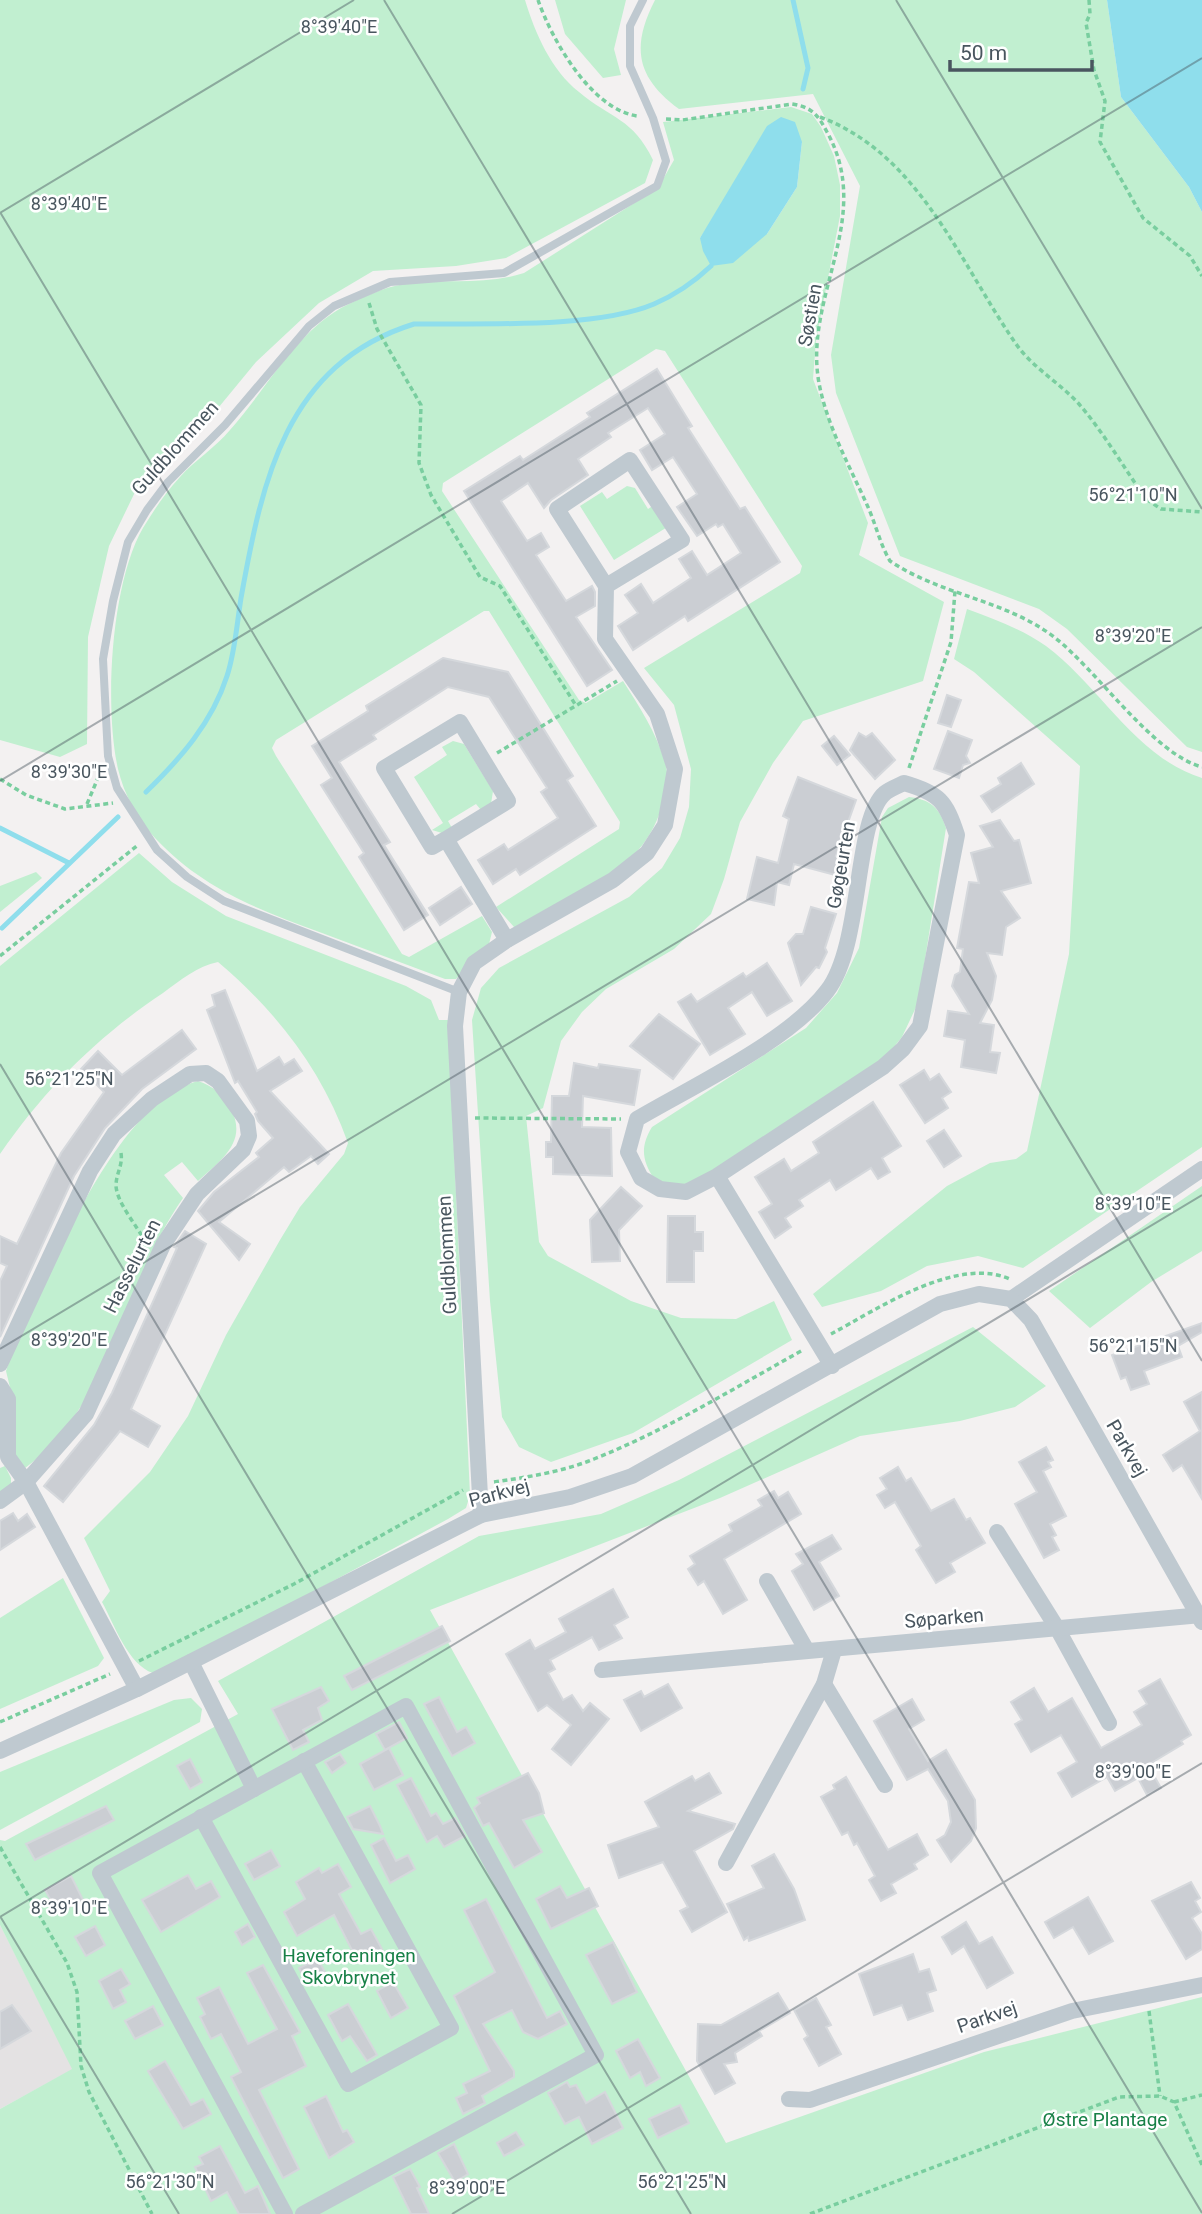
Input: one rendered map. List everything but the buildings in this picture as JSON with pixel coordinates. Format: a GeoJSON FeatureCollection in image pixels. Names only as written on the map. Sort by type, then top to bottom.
{"type":"FeatureCollection","features":[{"type":"Feature","properties":{"kind":"street"},"geometry":{"type":"LineString","coordinates":[[630,460],[682,540],[606,586],[557,509],[630,460]]}},
{"type":"Feature","properties":{"kind":"street","name":"Guldblommen"},"geometry":{"type":"LineString","coordinates":[[481,1516],[455,1026],[459,992],[474,963],[507,940],[613,880],[647,853],[666,825],[675,769],[657,714],[606,639],[606,586]]}},
{"type":"Feature","properties":{"kind":"street"},"geometry":{"type":"LineString","coordinates":[[460,722],[508,801],[446,839],[432,847],[384,768],[460,722]]}},
{"type":"Feature","properties":{"kind":"street"},"geometry":{"type":"LineString","coordinates":[[637,1119],[628,1152],[641,1178],[660,1189],[686,1192],[717,1176],[883,1067],[903,1049],[920,1026],[957,835],[948,808],[930,791],[904,783]]}},
{"type":"Feature","properties":{"kind":"street","name":"Gøgeurten"},"geometry":{"type":"LineString","coordinates":[[637,1119],[800,1022],[828,990],[845,962],[871,817],[884,794],[904,783]]}},
{"type":"Feature","properties":{"kind":"street"},"geometry":{"type":"LineString","coordinates":[[446,839],[507,940]]}},
{"type":"Feature","properties":{"kind":"street","name":"Hasselurten"},"geometry":{"type":"LineString","coordinates":[[0,1364],[90,1171],[111,1138],[152,1099],[190,1074],[206,1073],[218,1081],[247,1121],[248,1136],[243,1150],[197,1194],[157,1257],[86,1414],[26,1482],[0,1501]]}},
{"type":"Feature","properties":{"kind":"street"},"geometry":{"type":"LineString","coordinates":[[1011,1299],[1202,1169]]}},
{"type":"Feature","properties":{"kind":"street"},"geometry":{"type":"LineString","coordinates":[[717,1176],[832,1366]]}},
{"type":"Feature","properties":{"kind":"street","name":"Parkvej"},"geometry":{"type":"LineString","coordinates":[[0,1751],[137,1689],[481,1516],[570,1497],[632,1476],[940,1304],[979,1294],[1011,1299],[1031,1320],[1201,1618]]}},
{"type":"Feature","properties":{"kind":"street"},"geometry":{"type":"LineString","coordinates":[[0,1386],[8,1399],[8,1457],[26,1482],[137,1689]]}},
{"type":"Feature","properties":{"kind":"street"},"geometry":{"type":"LineString","coordinates":[[997,1532],[1057,1628],[1109,1723]]}},
{"type":"Feature","properties":{"kind":"street"},"geometry":{"type":"LineString","coordinates":[[767,1581],[806,1649]]}},
{"type":"Feature","properties":{"kind":"street","name":"Søparken"},"geometry":{"type":"LineString","coordinates":[[602,1670],[806,1649],[834,1650],[1057,1628],[1201,1618]]}},
{"type":"Feature","properties":{"kind":"street"},"geometry":{"type":"LineString","coordinates":[[726,1863],[824,1684],[834,1650]]}},
{"type":"Feature","properties":{"kind":"street"},"geometry":{"type":"LineString","coordinates":[[191,1662],[254,1789]]}},
{"type":"Feature","properties":{"kind":"street"},"geometry":{"type":"LineString","coordinates":[[824,1684],[885,1785]]}},
{"type":"Feature","properties":{"kind":"street"},"geometry":{"type":"LineString","coordinates":[[285,2214],[100,1873],[407,1706],[596,2055],[303,2214]]}},
{"type":"Feature","properties":{"kind":"street"},"geometry":{"type":"LineString","coordinates":[[201,1817],[348,2084],[451,2028],[304,1761]]}},
{"type":"Feature","properties":{"kind":"street","name":"Parkvej"},"geometry":{"type":"LineString","coordinates":[[789,2099],[810,2100],[1072,2011],[1202,1985]]}},
{"type":"Feature","properties":{"kind":"lane","name":"Guldblommen"},"geometry":{"type":"LineString","coordinates":[[459,992],[224,901],[187,877],[157,850],[125,802],[108,756],[103,659],[128,542],[147,510],[169,482],[225,425],[309,326],[334,306],[390,282],[504,273],[657,186],[666,161],[653,118],[630,66],[630,26],[643,0]]}},
{"type":"Feature","properties":{"kind":"path"},"geometry":{"type":"LineString","coordinates":[[538,0],[548,28],[568,63],[591,87],[631,115],[682,120],[792,104],[807,106],[874,149],[904,176],[928,204],[1014,342],[1079,404],[1146,499],[1161,509],[1202,512]]}},
{"type":"Feature","properties":{"kind":"path"},"geometry":{"type":"LineString","coordinates":[[1089,0],[1090,15],[1086,23],[1094,70],[1105,101],[1100,142],[1143,218],[1190,256],[1202,276]]}},
{"type":"Feature","properties":{"kind":"path","name":"Søstien"},"geometry":{"type":"LineString","coordinates":[[819,116],[832,141],[845,184],[846,214],[816,356],[819,383],[828,415],[890,561],[907,573],[1020,616],[1055,638],[1163,743],[1193,765],[1202,767]]}},
{"type":"Feature","properties":{"kind":"path"},"geometry":{"type":"LineString","coordinates":[[363,292],[374,313],[377,329],[421,405],[419,463],[432,495],[480,576],[500,586],[575,704]]}},
{"type":"Feature","properties":{"kind":"path"},"geometry":{"type":"LineString","coordinates":[[904,783],[951,642],[955,591]]}},
{"type":"Feature","properties":{"kind":"path"},"geometry":{"type":"LineString","coordinates":[[484,761],[629,673]]}},
{"type":"Feature","properties":{"kind":"path"},"geometry":{"type":"LineString","coordinates":[[87,804],[108,756]]}},
{"type":"Feature","properties":{"kind":"path"},"geometry":{"type":"LineString","coordinates":[[0,779],[26,795],[65,809],[87,804],[125,802]]}},
{"type":"Feature","properties":{"kind":"path"},"geometry":{"type":"LineString","coordinates":[[0,956],[147,836]]}},
{"type":"Feature","properties":{"kind":"path"},"geometry":{"type":"LineString","coordinates":[[460,1118],[637,1119]]}},
{"type":"Feature","properties":{"kind":"path"},"geometry":{"type":"LineString","coordinates":[[111,1138],[122,1155],[116,1189],[157,1257]]}},
{"type":"Feature","properties":{"kind":"path"},"geometry":{"type":"LineString","coordinates":[[0,1722],[212,1627],[462,1490],[481,1484],[546,1474],[592,1460],[654,1432],[892,1302],[958,1275],[984,1273],[1005,1276],[1026,1287]]}},
{"type":"Feature","properties":{"kind":"path"},"geometry":{"type":"LineString","coordinates":[[0,1847],[67,1963],[77,1992],[81,2066],[89,2092],[152,2214]]}},
{"type":"Feature","properties":{"kind":"path"},"geometry":{"type":"LineString","coordinates":[[1147,1996],[1160,2096]]}},
{"type":"Feature","properties":{"kind":"path"},"geometry":{"type":"LineString","coordinates":[[810,2214],[1119,2097],[1160,2096],[1174,2102],[1202,2095]]}},
{"type":"Feature","properties":{"kind":"path"},"geometry":{"type":"LineString","coordinates":[[1174,2102],[1202,2165]]}},
{"type":"Feature","properties":{"kind":"shaded area"},"geometry":{"type":"Polygon","coordinates":[[[0,1925],[73,2069],[0,2109],[0,1925]]]}},
{"type":"Feature","properties":{"kind":"green space"},"geometry":{"type":"Polygon","coordinates":[[[0,0],[525,0],[539,38],[560,73],[579,92],[621,120],[638,135],[653,160],[645,183],[506,258],[456,266],[373,271],[319,303],[256,362],[200,430],[136,490],[109,546],[88,637],[87,744],[60,757],[0,740],[0,0]]]}},
{"type":"Feature","properties":{"kind":"green space"},"geometry":{"type":"Polygon","coordinates":[[[555,0],[626,0],[614,49],[621,75],[603,78],[565,34],[555,0]]]}},
{"type":"Feature","properties":{"kind":"green space"},"geometry":{"type":"Polygon","coordinates":[[[655,0],[1107,0],[1121,97],[1189,187],[1202,212],[1202,752],[1187,747],[1067,629],[1039,609],[900,556],[836,393],[831,355],[860,186],[813,94],[679,109],[665,97],[646,73],[642,60],[643,32],[655,0]]]}},
{"type":"Feature","properties":{"kind":"green space"},"geometry":{"type":"Polygon","coordinates":[[[791,107],[812,114],[821,127],[834,156],[840,185],[840,216],[816,340],[813,379],[868,523],[859,555],[944,602],[923,681],[803,721],[773,763],[740,822],[711,914],[674,949],[606,989],[582,1012],[561,1041],[543,1108],[526,1116],[539,1242],[548,1256],[631,1301],[681,1318],[736,1319],[774,1301],[792,1340],[633,1433],[551,1462],[519,1447],[502,1417],[490,1301],[472,1020],[481,988],[499,968],[629,897],[662,868],[680,838],[689,807],[691,769],[674,705],[644,668],[800,573],[802,566],[665,351],[656,349],[443,483],[442,491],[579,700],[586,703],[623,681],[652,730],[667,774],[661,809],[651,831],[638,850],[622,866],[584,893],[521,927],[514,927],[496,907],[619,829],[620,822],[489,611],[484,611],[276,740],[272,748],[276,756],[402,954],[409,957],[482,916],[492,932],[489,944],[456,979],[445,979],[254,906],[212,885],[155,838],[132,806],[118,769],[112,712],[113,646],[124,580],[132,552],[147,521],[175,483],[230,430],[308,333],[341,308],[389,288],[420,282],[479,281],[524,273],[658,188],[674,160],[663,122],[791,107]],[[802,142],[717,213],[700,238],[767,234],[797,187],[802,142]]]}},
{"type":"Feature","properties":{"kind":"green space"},"geometry":{"type":"Polygon","coordinates":[[[627,486],[635,488],[648,509],[654,505],[669,526],[614,560],[580,506],[602,492],[607,499],[627,486]]]}},
{"type":"Feature","properties":{"kind":"green space"},"geometry":{"type":"Polygon","coordinates":[[[967,609],[1018,629],[1046,646],[1084,681],[1137,738],[1178,768],[1202,778],[1202,1147],[1023,1268],[978,1256],[927,1266],[881,1291],[822,1307],[813,1294],[947,1186],[990,1163],[1016,1159],[1027,1151],[1069,954],[1080,766],[974,672],[954,659],[967,609]]]}},
{"type":"Feature","properties":{"kind":"green space"},"geometry":{"type":"Polygon","coordinates":[[[453,741],[464,744],[493,791],[491,804],[481,810],[476,804],[448,821],[452,828],[442,833],[432,830],[443,823],[414,777],[447,755],[442,747],[453,741]]]}},
{"type":"Feature","properties":{"kind":"green space"},"geometry":{"type":"Polygon","coordinates":[[[909,797],[923,800],[933,806],[941,815],[946,828],[918,1003],[902,1037],[886,1057],[698,1180],[674,1187],[654,1179],[644,1153],[652,1127],[806,1028],[837,993],[859,948],[882,817],[888,808],[909,797]]]}},
{"type":"Feature","properties":{"kind":"green space"},"geometry":{"type":"Polygon","coordinates":[[[139,853],[172,882],[226,916],[406,986],[431,1000],[439,1020],[448,1020],[470,1495],[466,1508],[448,1519],[220,1642],[153,1673],[136,1662],[117,1632],[102,1602],[110,1591],[84,1538],[150,1472],[188,1416],[226,1335],[280,1240],[300,1207],[344,1154],[348,1143],[325,1091],[295,1044],[260,1001],[218,962],[196,970],[94,1046],[54,1086],[0,1154],[0,966],[139,853]]]}},
{"type":"Feature","properties":{"kind":"green space"},"geometry":{"type":"Polygon","coordinates":[[[36,872],[42,878],[0,912],[0,886],[36,872]]]}},
{"type":"Feature","properties":{"kind":"green space"},"geometry":{"type":"Polygon","coordinates":[[[198,1081],[217,1092],[231,1109],[236,1131],[230,1150],[198,1181],[182,1162],[164,1175],[183,1198],[146,1266],[97,1378],[54,1443],[25,1468],[15,1455],[16,1412],[6,1371],[10,1359],[62,1244],[110,1159],[137,1124],[166,1097],[198,1081]]]}},
{"type":"Feature","properties":{"kind":"green space"},"geometry":{"type":"Polygon","coordinates":[[[1202,1186],[1202,1251],[1151,1282],[1090,1328],[1049,1291],[1202,1186]]]}},
{"type":"Feature","properties":{"kind":"green space","name":"Haveforeningen Skovbrynet"},"geometry":{"type":"Polygon","coordinates":[[[973,1327],[1046,1386],[1015,1407],[960,1421],[860,1436],[720,1498],[430,1610],[726,2143],[984,2052],[1202,1997],[1202,2214],[0,2214],[0,2109],[72,2069],[0,1925],[0,1840],[5,1841],[238,1714],[218,1681],[479,1536],[601,1514],[679,1480],[973,1327]]]}},
{"type":"Feature","properties":{"kind":"green space"},"geometry":{"type":"Polygon","coordinates":[[[5,1466],[11,1478],[11,1486],[0,1494],[0,1468],[5,1466]]]}},
{"type":"Feature","properties":{"kind":"green space"},"geometry":{"type":"Polygon","coordinates":[[[63,1578],[104,1658],[98,1666],[0,1709],[0,1618],[63,1578]]]}},
{"type":"Feature","properties":{"kind":"green space"},"geometry":{"type":"Polygon","coordinates":[[[191,1698],[202,1709],[200,1722],[0,1830],[0,1772],[174,1700],[191,1698]]]}},
{"type":"Feature","properties":{"kind":"water"},"geometry":{"type":"Polygon","coordinates":[[[1107,0],[1202,0],[1202,212],[1189,187],[1121,97],[1107,0]]]}},
{"type":"Feature","properties":{"kind":"water"},"geometry":{"type":"Polygon","coordinates":[[[781,117],[795,122],[802,142],[797,187],[767,234],[733,263],[711,266],[700,238],[767,126],[781,117]]]}},
{"type":"Feature","properties":{"kind":"waterway"},"geometry":{"type":"LineString","coordinates":[[793,0],[808,68],[803,89]]}},
{"type":"Feature","properties":{"kind":"waterway"},"geometry":{"type":"LineString","coordinates":[[146,792],[194,739],[221,693],[232,657],[249,555],[271,471],[287,432],[308,398],[336,367],[370,342],[414,324],[536,323],[601,318],[629,312],[669,297],[711,266]]}},
{"type":"Feature","properties":{"kind":"waterway"},"geometry":{"type":"LineString","coordinates":[[2,928],[118,817]]}},
{"type":"Feature","properties":{"kind":"waterway"},"geometry":{"type":"LineString","coordinates":[[0,828],[69,863]]}},
{"type":"Feature","properties":{"kind":"park label","name":"Østre Plantage"},"geometry":{"type":"Point","coordinates":[1105,2119]}}]}
